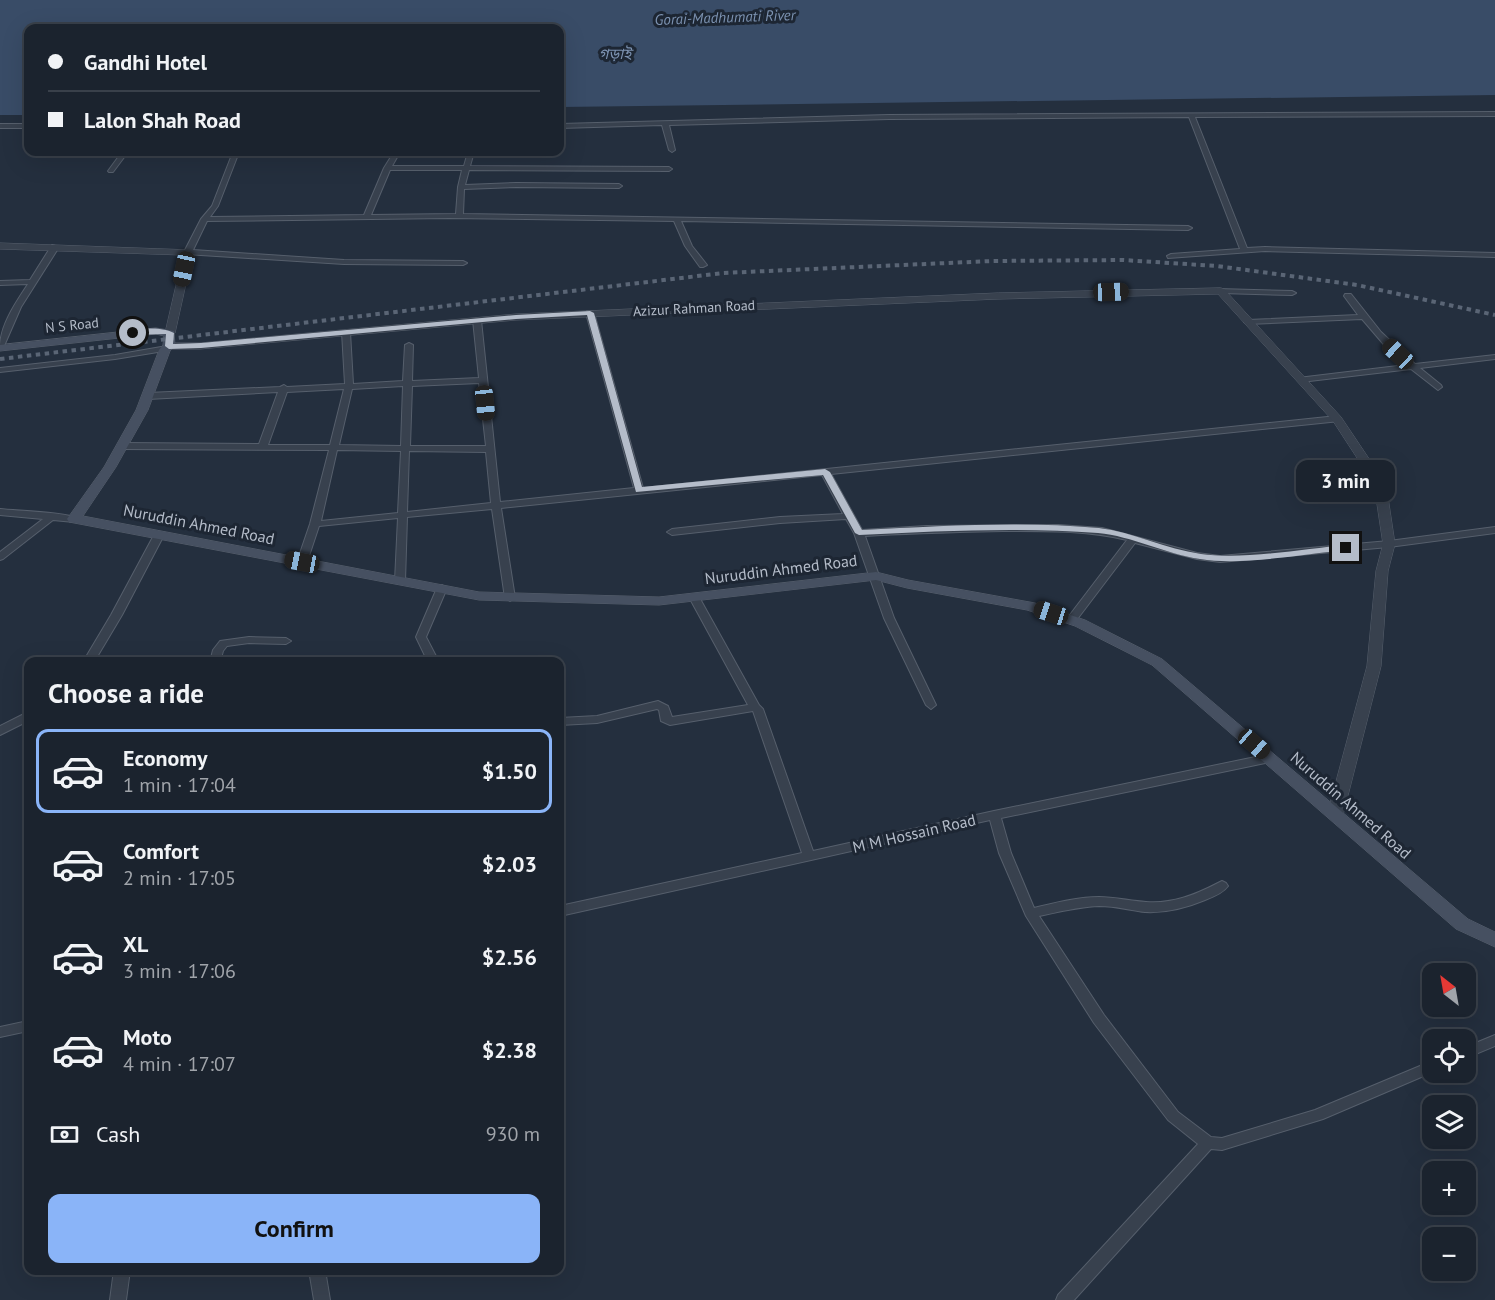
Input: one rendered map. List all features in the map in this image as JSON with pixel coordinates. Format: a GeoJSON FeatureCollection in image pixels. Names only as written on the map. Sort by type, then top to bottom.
{"type":"FeatureCollection","features":[{"type":"Feature","properties":{"kind":"main road","name":"N S Road"},"geometry":{"type":"LineString","coordinates":[[0,347],[156,331],[170,333]]}},
{"type":"Feature","properties":{"kind":"main road"},"geometry":{"type":"LineString","coordinates":[[74,519],[110,468],[148,396],[168,347],[170,333]]}},
{"type":"Feature","properties":{"kind":"main road","name":"Nuruddin Ahmed Road"},"geometry":{"type":"LineString","coordinates":[[74,519],[479,596],[659,601],[876,576],[907,585],[1030,606],[1071,620],[1157,662],[1462,924],[1495,940]]}},
{"type":"Feature","properties":{"kind":"street"},"geometry":{"type":"LineString","coordinates":[[564,126],[878,117],[1495,114]]}},
{"type":"Feature","properties":{"kind":"street"},"geometry":{"type":"LineString","coordinates":[[1192,116],[1198,137],[1216,173],[1231,218],[1245,250]]}},
{"type":"Feature","properties":{"kind":"street"},"geometry":{"type":"LineString","coordinates":[[665,123],[672,150]]}},
{"type":"Feature","properties":{"kind":"street"},"geometry":{"type":"LineString","coordinates":[[0,126],[24,126]]}},
{"type":"Feature","properties":{"kind":"street"},"geometry":{"type":"LineString","coordinates":[[111,171],[122,156]]}},
{"type":"Feature","properties":{"kind":"street"},"geometry":{"type":"LineString","coordinates":[[170,333],[188,252],[205,219],[215,206],[234,156]]}},
{"type":"Feature","properties":{"kind":"street"},"geometry":{"type":"LineString","coordinates":[[367,217],[387,168],[394,156]]}},
{"type":"Feature","properties":{"kind":"street"},"geometry":{"type":"LineString","coordinates":[[459,216],[461,187],[470,156]]}},
{"type":"Feature","properties":{"kind":"street"},"geometry":{"type":"LineString","coordinates":[[387,168],[669,169]]}},
{"type":"Feature","properties":{"kind":"street"},"geometry":{"type":"LineString","coordinates":[[461,187],[619,186]]}},
{"type":"Feature","properties":{"kind":"street"},"geometry":{"type":"LineString","coordinates":[[205,219],[459,216],[1188,228]]}},
{"type":"Feature","properties":{"kind":"street"},"geometry":{"type":"LineString","coordinates":[[677,219],[689,246],[703,265]]}},
{"type":"Feature","properties":{"kind":"street"},"geometry":{"type":"LineString","coordinates":[[0,246],[188,252],[354,262],[464,262]]}},
{"type":"Feature","properties":{"kind":"street"},"geometry":{"type":"LineString","coordinates":[[0,347],[17,308],[55,247]]}},
{"type":"Feature","properties":{"kind":"street"},"geometry":{"type":"LineString","coordinates":[[1171,256],[1245,250],[1495,255]]}},
{"type":"Feature","properties":{"kind":"street"},"geometry":{"type":"LineString","coordinates":[[0,283],[33,282]]}},
{"type":"Feature","properties":{"kind":"street"},"geometry":{"type":"LineString","coordinates":[[1221,291],[1292,293]]}},
{"type":"Feature","properties":{"kind":"street"},"geometry":{"type":"LineString","coordinates":[[1221,291],[1337,419],[1380,484],[1389,544],[1382,571],[1374,666],[1335,815]]}},
{"type":"Feature","properties":{"kind":"street","name":"Azizur Rahman Road"},"geometry":{"type":"LineString","coordinates":[[168,347],[477,320],[590,313],[987,296],[1221,291]]}},
{"type":"Feature","properties":{"kind":"street"},"geometry":{"type":"LineString","coordinates":[[1348,297],[1362,317],[1413,367],[1438,387]]}},
{"type":"Feature","properties":{"kind":"street"},"geometry":{"type":"LineString","coordinates":[[590,313],[639,490]]}},
{"type":"Feature","properties":{"kind":"street"},"geometry":{"type":"LineString","coordinates":[[1248,322],[1362,317]]}},
{"type":"Feature","properties":{"kind":"street"},"geometry":{"type":"LineString","coordinates":[[477,320],[496,504],[510,598]]}},
{"type":"Feature","properties":{"kind":"street"},"geometry":{"type":"LineString","coordinates":[[302,562],[315,524],[349,385],[346,332]]}},
{"type":"Feature","properties":{"kind":"street"},"geometry":{"type":"LineString","coordinates":[[400,581],[409,345]]}},
{"type":"Feature","properties":{"kind":"street"},"geometry":{"type":"LineString","coordinates":[[0,370],[116,357],[168,347]]}},
{"type":"Feature","properties":{"kind":"street"},"geometry":{"type":"LineString","coordinates":[[1301,380],[1495,357]]}},
{"type":"Feature","properties":{"kind":"street"},"geometry":{"type":"LineString","coordinates":[[148,396],[483,380]]}},
{"type":"Feature","properties":{"kind":"street"},"geometry":{"type":"LineString","coordinates":[[262,448],[284,388]]}},
{"type":"Feature","properties":{"kind":"street"},"geometry":{"type":"LineString","coordinates":[[315,524],[1337,419]]}},
{"type":"Feature","properties":{"kind":"street"},"geometry":{"type":"LineString","coordinates":[[122,446],[490,449]]}},
{"type":"Feature","properties":{"kind":"street"},"geometry":{"type":"LineString","coordinates":[[825,472],[859,533],[889,618],[931,705]]}},
{"type":"Feature","properties":{"kind":"street","name":"Nuruddin Ahmed Road"},"geometry":{"type":"LineString","coordinates":[[0,512],[74,519]]}},
{"type":"Feature","properties":{"kind":"street"},"geometry":{"type":"LineString","coordinates":[[0,557],[52,516]]}},
{"type":"Feature","properties":{"kind":"street"},"geometry":{"type":"LineString","coordinates":[[672,532],[780,520],[850,516]]}},
{"type":"Feature","properties":{"kind":"street"},"geometry":{"type":"LineString","coordinates":[[859,533],[926,529],[1058,528],[1102,531],[1197,556],[1220,559],[1389,544],[1495,530]]}},
{"type":"Feature","properties":{"kind":"street"},"geometry":{"type":"LineString","coordinates":[[91,657],[103,640],[159,535]]}},
{"type":"Feature","properties":{"kind":"street"},"geometry":{"type":"LineString","coordinates":[[1071,620],[1133,539]]}},
{"type":"Feature","properties":{"kind":"street"},"geometry":{"type":"LineString","coordinates":[[431,657],[421,637],[442,588]]}},
{"type":"Feature","properties":{"kind":"street"},"geometry":{"type":"LineString","coordinates":[[694,597],[758,709],[809,856]]}},
{"type":"Feature","properties":{"kind":"street"},"geometry":{"type":"LineString","coordinates":[[216,657],[218,650],[224,643],[286,640]]}},
{"type":"Feature","properties":{"kind":"street"},"geometry":{"type":"LineString","coordinates":[[564,722],[578,723],[618,717],[658,705],[663,708],[665,718],[670,721],[755,707]]}},
{"type":"Feature","properties":{"kind":"street"},"geometry":{"type":"LineString","coordinates":[[0,731],[24,719]]}},
{"type":"Feature","properties":{"kind":"street","name":"M M Hossain Road"},"geometry":{"type":"LineString","coordinates":[[564,910],[993,815],[1270,758]]}},
{"type":"Feature","properties":{"kind":"street"},"geometry":{"type":"LineString","coordinates":[[993,815],[1009,864],[1030,913],[1099,1019],[1173,1116],[1208,1143],[1222,1144],[1318,1115],[1422,1071]]}},
{"type":"Feature","properties":{"kind":"street"},"geometry":{"type":"LineString","coordinates":[[1030,913],[1079,903],[1109,902],[1147,907],[1175,905],[1201,898],[1222,886]]}},
{"type":"Feature","properties":{"kind":"street"},"geometry":{"type":"LineString","coordinates":[[0,1032],[24,1027]]}},
{"type":"Feature","properties":{"kind":"street"},"geometry":{"type":"LineString","coordinates":[[1476,1049],[1495,1040]]}},
{"type":"Feature","properties":{"kind":"street"},"geometry":{"type":"LineString","coordinates":[[1064,1300],[1208,1143]]}},
{"type":"Feature","properties":{"kind":"street"},"geometry":{"type":"LineString","coordinates":[[118,1300],[121,1275]]}},
{"type":"Feature","properties":{"kind":"street"},"geometry":{"type":"LineString","coordinates":[[318,1275],[322,1300]]}},
{"type":"Feature","properties":{"kind":"water","name":"গড়াই"},"geometry":{"type":"Polygon","coordinates":[[[0,0],[1495,0],[1495,95],[564,107],[564,24],[24,24],[24,115],[0,115],[0,0]]]}},
{"type":"Feature","properties":{"kind":"railway"},"geometry":{"type":"LineString","coordinates":[[0,359],[723,273],[992,261],[1123,260],[1217,266],[1357,285],[1495,315]]}},
{"type":"Feature","properties":{"kind":"route"},"geometry":{"type":"LineString","coordinates":[[133,333],[156,331],[170,333],[169,346],[201,346],[382,328],[590,313],[639,490],[825,472],[859,533],[926,529],[1058,528],[1102,531],[1197,556],[1220,559],[1346,548]]}},
{"type":"Feature","properties":{"kind":"water label","name":"Gorai-Madhumati River"},"geometry":{"type":"Point","coordinates":[725,17]}}]}
